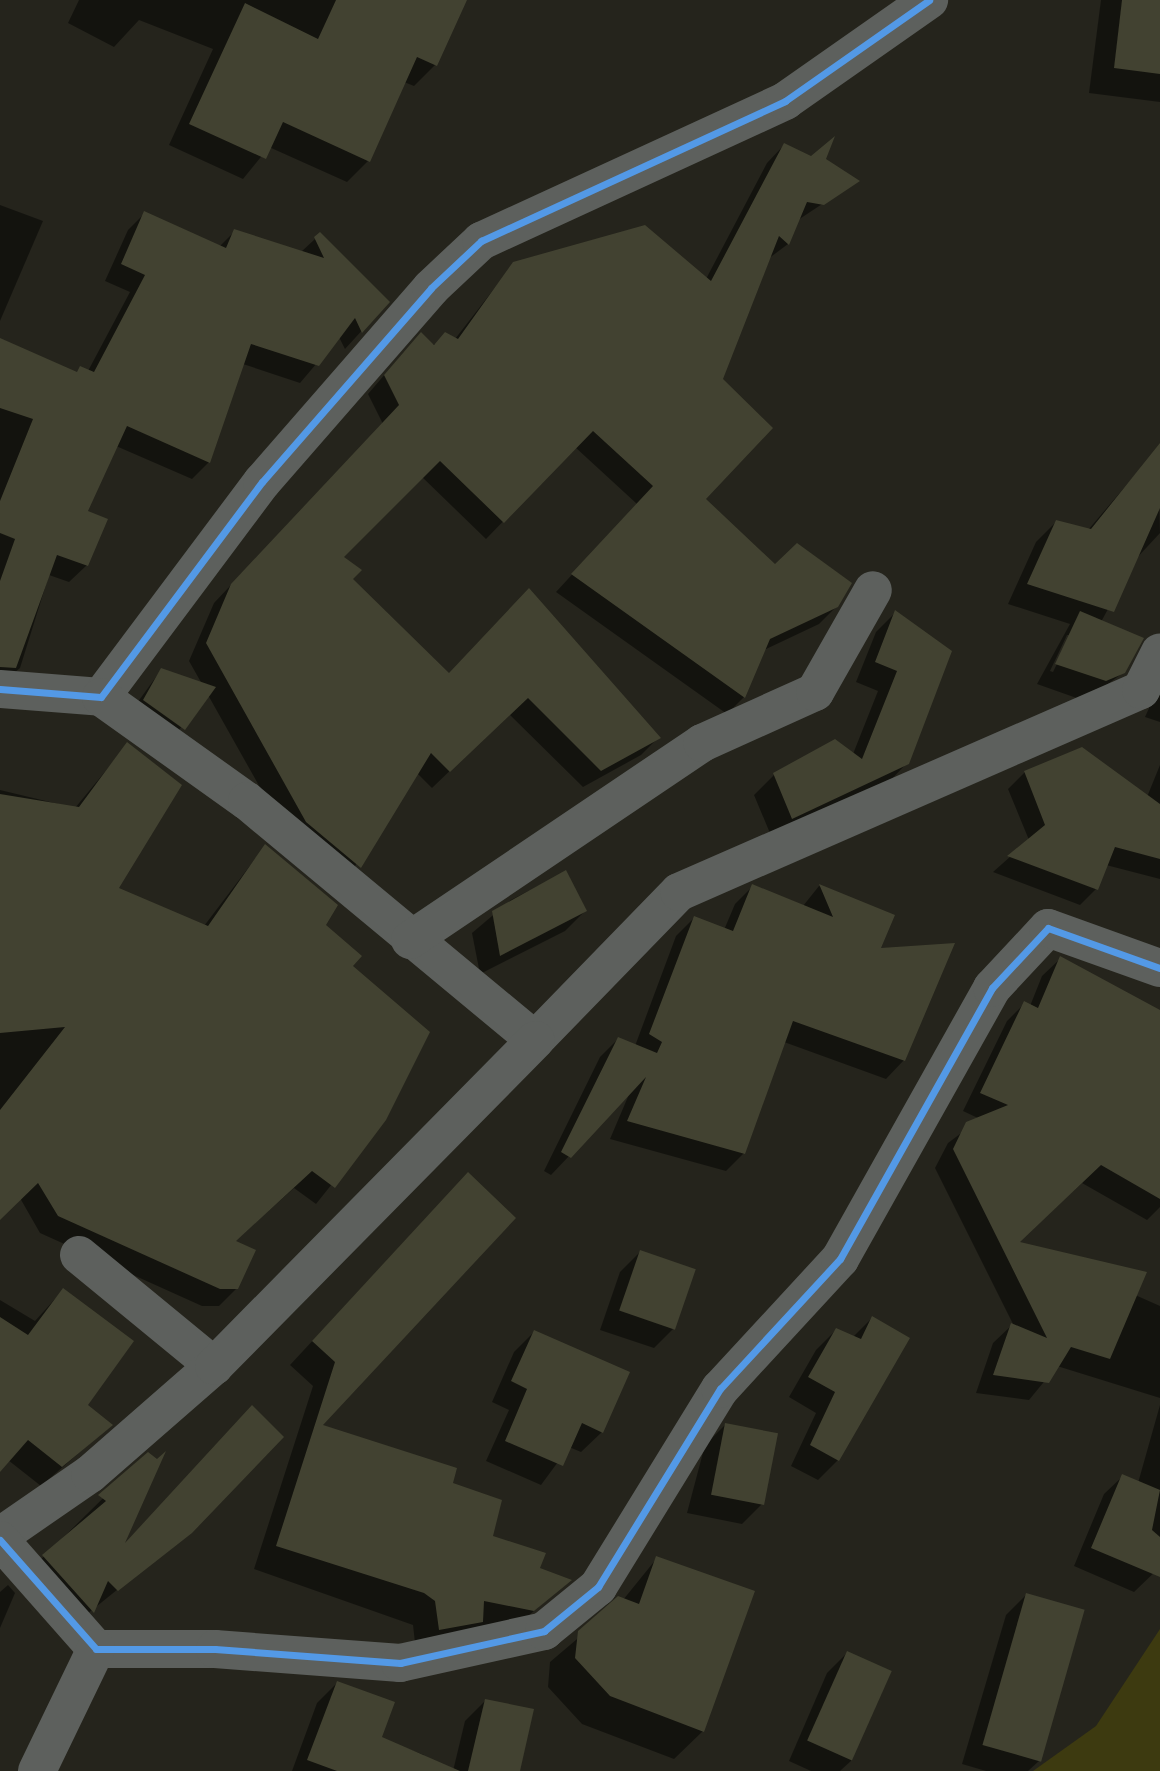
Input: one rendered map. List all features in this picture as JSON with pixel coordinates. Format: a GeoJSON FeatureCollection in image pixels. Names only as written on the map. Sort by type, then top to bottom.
{"type":"FeatureCollection","features":[{"type":"Feature","properties":{"kind":"street"},"geometry":{"type":"LineString","coordinates":[[101,698],[262,482],[431,288],[481,241],[785,101],[929,0]]}},
{"type":"Feature","properties":{"kind":"street"},"geometry":{"type":"LineString","coordinates":[[410,940],[702,743],[816,692],[873,590]]}},
{"type":"Feature","properties":{"kind":"street"},"geometry":{"type":"LineString","coordinates":[[1160,652],[1140,690],[679,892],[214,1366],[90,1474],[0,1538],[96,1649],[215,1649],[400,1663],[544,1630],[598,1587],[720,1389],[840,1259],[992,988],[1048,928],[1160,968]]}},
{"type":"Feature","properties":{"kind":"street"},"geometry":{"type":"LineString","coordinates":[[0,689],[101,698],[247,801],[410,940],[535,1040]]}},
{"type":"Feature","properties":{"kind":"street"},"geometry":{"type":"LineString","coordinates":[[79,1255],[214,1366]]}},
{"type":"Feature","properties":{"kind":"street"},"geometry":{"type":"LineString","coordinates":[[37,1771],[96,1649]]}},
{"type":"Feature","properties":{"kind":"shaded area"},"geometry":{"type":"Polygon","coordinates":[[[1160,1629],[1160,1771],[1033,1771],[1096,1726],[1160,1629]]]}},
{"type":"Feature","properties":{"kind":"building"},"geometry":{"type":"Polygon","coordinates":[[[336,0],[467,0],[437,66],[417,57],[370,162],[283,122],[266,159],[189,124],[245,3],[318,39],[336,0]]]}},
{"type":"Feature","properties":{"kind":"building"},"geometry":{"type":"Polygon","coordinates":[[[1122,0],[1160,0],[1160,74],[1114,68],[1122,0]]]}},
{"type":"Feature","properties":{"kind":"building"},"geometry":{"type":"Polygon","coordinates":[[[835,136],[826,159],[860,181],[824,205],[807,202],[789,245],[779,236],[723,379],[773,428],[706,499],[775,564],[797,543],[852,583],[838,607],[770,639],[745,698],[571,574],[653,486],[593,431],[504,523],[440,461],[344,557],[362,570],[353,579],[449,673],[529,588],[661,738],[601,771],[528,698],[450,772],[431,753],[361,868],[306,822],[206,643],[231,584],[399,405],[384,375],[421,332],[434,345],[445,332],[458,339],[513,262],[645,225],[711,281],[784,143],[811,156],[835,136]]]}},
{"type":"Feature","properties":{"kind":"building"},"geometry":{"type":"Polygon","coordinates":[[[144,211],[226,248],[234,229],[324,258],[314,237],[320,232],[390,302],[362,333],[355,318],[319,366],[251,344],[210,463],[127,426],[88,511],[108,519],[88,566],[57,555],[16,668],[0,667],[0,581],[15,539],[0,533],[0,501],[33,419],[0,408],[0,338],[77,372],[80,366],[94,372],[145,275],[121,264],[144,211]]]}},
{"type":"Feature","properties":{"kind":"building"},"geometry":{"type":"Polygon","coordinates":[[[1160,443],[1160,508],[1114,612],[1027,584],[1056,520],[1091,529],[1160,443]]]}},
{"type":"Feature","properties":{"kind":"building"},"geometry":{"type":"Polygon","coordinates":[[[895,610],[952,651],[909,764],[792,819],[773,773],[835,739],[862,759],[897,671],[875,662],[895,610]]]}},
{"type":"Feature","properties":{"kind":"building"},"geometry":{"type":"Polygon","coordinates":[[[1080,611],[1144,638],[1125,673],[1106,681],[1055,664],[1080,611]]]}},
{"type":"Feature","properties":{"kind":"building"},"geometry":{"type":"Polygon","coordinates":[[[161,668],[216,687],[185,730],[143,700],[161,668]]]}},
{"type":"Feature","properties":{"kind":"building"},"geometry":{"type":"Polygon","coordinates":[[[127,742],[182,785],[119,888],[208,926],[265,844],[338,905],[326,925],[362,956],[353,966],[430,1032],[386,1120],[335,1188],[312,1171],[236,1241],[256,1250],[238,1289],[220,1289],[58,1216],[38,1183],[0,1220],[0,1110],[65,1027],[0,1033],[0,794],[79,807],[127,742]]]}},
{"type":"Feature","properties":{"kind":"building"},"geometry":{"type":"Polygon","coordinates":[[[1082,747],[1160,804],[1160,859],[1115,847],[1098,890],[1007,856],[1045,825],[1024,771],[1082,747]]]}},
{"type":"Feature","properties":{"kind":"building"},"geometry":{"type":"Polygon","coordinates":[[[566,870],[587,911],[500,956],[492,911],[566,870]]]}},
{"type":"Feature","properties":{"kind":"building"},"geometry":{"type":"Polygon","coordinates":[[[752,884],[833,917],[819,884],[895,915],[881,948],[955,943],[905,1061],[793,1021],[745,1154],[627,1121],[646,1077],[571,1158],[561,1152],[618,1037],[657,1053],[662,1042],[649,1034],[694,916],[733,931],[752,884]]]}},
{"type":"Feature","properties":{"kind":"building"},"geometry":{"type":"Polygon","coordinates":[[[1060,956],[1160,1010],[1160,1199],[1101,1165],[1020,1242],[1147,1272],[1110,1359],[1071,1347],[1049,1383],[993,1375],[1011,1323],[1047,1338],[953,1149],[966,1122],[1008,1105],[980,1093],[1024,1001],[1038,1008],[1060,956]]]}},
{"type":"Feature","properties":{"kind":"building"},"geometry":{"type":"Polygon","coordinates":[[[468,1172],[516,1218],[323,1425],[457,1468],[453,1483],[502,1500],[493,1536],[546,1553],[540,1568],[572,1580],[534,1611],[484,1601],[483,1622],[439,1630],[435,1601],[424,1593],[276,1546],[335,1362],[312,1341],[468,1172]]]}},
{"type":"Feature","properties":{"kind":"building"},"geometry":{"type":"Polygon","coordinates":[[[640,1250],[696,1269],[675,1330],[619,1311],[640,1250]]]}},
{"type":"Feature","properties":{"kind":"building"},"geometry":{"type":"Polygon","coordinates":[[[63,1288],[134,1341],[88,1405],[113,1425],[62,1467],[28,1440],[0,1472],[0,1317],[28,1335],[63,1288]]]}},
{"type":"Feature","properties":{"kind":"building"},"geometry":{"type":"Polygon","coordinates":[[[872,1316],[910,1338],[839,1461],[810,1445],[835,1392],[808,1377],[836,1328],[861,1339],[872,1316]]]}},
{"type":"Feature","properties":{"kind":"building"},"geometry":{"type":"Polygon","coordinates":[[[534,1330],[630,1372],[603,1433],[582,1423],[563,1466],[505,1441],[527,1389],[511,1381],[534,1330]]]}},
{"type":"Feature","properties":{"kind":"building"},"geometry":{"type":"Polygon","coordinates":[[[252,1405],[284,1437],[192,1533],[118,1591],[108,1581],[94,1613],[42,1555],[106,1501],[98,1495],[148,1452],[157,1459],[166,1451],[125,1543],[252,1405]]]}},
{"type":"Feature","properties":{"kind":"building"},"geometry":{"type":"Polygon","coordinates":[[[725,1423],[778,1433],[764,1505],[711,1495],[725,1423]]]}},
{"type":"Feature","properties":{"kind":"building"},"geometry":{"type":"Polygon","coordinates":[[[1122,1474],[1160,1490],[1152,1530],[1160,1537],[1160,1577],[1091,1548],[1122,1474]]]}},
{"type":"Feature","properties":{"kind":"building"},"geometry":{"type":"Polygon","coordinates":[[[656,1556],[755,1591],[704,1732],[610,1696],[575,1658],[578,1631],[618,1596],[639,1604],[656,1556]]]}},
{"type":"Feature","properties":{"kind":"building"},"geometry":{"type":"Polygon","coordinates":[[[1026,1593],[1085,1610],[1041,1762],[982,1745],[1026,1593]]]}},
{"type":"Feature","properties":{"kind":"building"},"geometry":{"type":"Polygon","coordinates":[[[847,1651],[892,1671],[852,1760],[807,1741],[847,1651]]]}},
{"type":"Feature","properties":{"kind":"building"},"geometry":{"type":"Polygon","coordinates":[[[337,1681],[395,1702],[382,1737],[460,1771],[337,1771],[307,1760],[337,1681]]]}},
{"type":"Feature","properties":{"kind":"building"},"geometry":{"type":"Polygon","coordinates":[[[485,1699],[534,1709],[520,1771],[468,1771],[485,1699]]]}},
{"type":"Feature","properties":{"kind":"cycle path"},"geometry":{"type":"LineString","coordinates":[[0,689],[101,697],[262,482],[431,288],[481,241],[785,101],[929,0]]}},
{"type":"Feature","properties":{"kind":"cycle path"},"geometry":{"type":"LineString","coordinates":[[0,1540],[96,1649],[215,1649],[400,1663],[544,1631],[598,1587],[720,1389],[840,1259],[992,988],[1048,928],[1160,968]]}}]}
